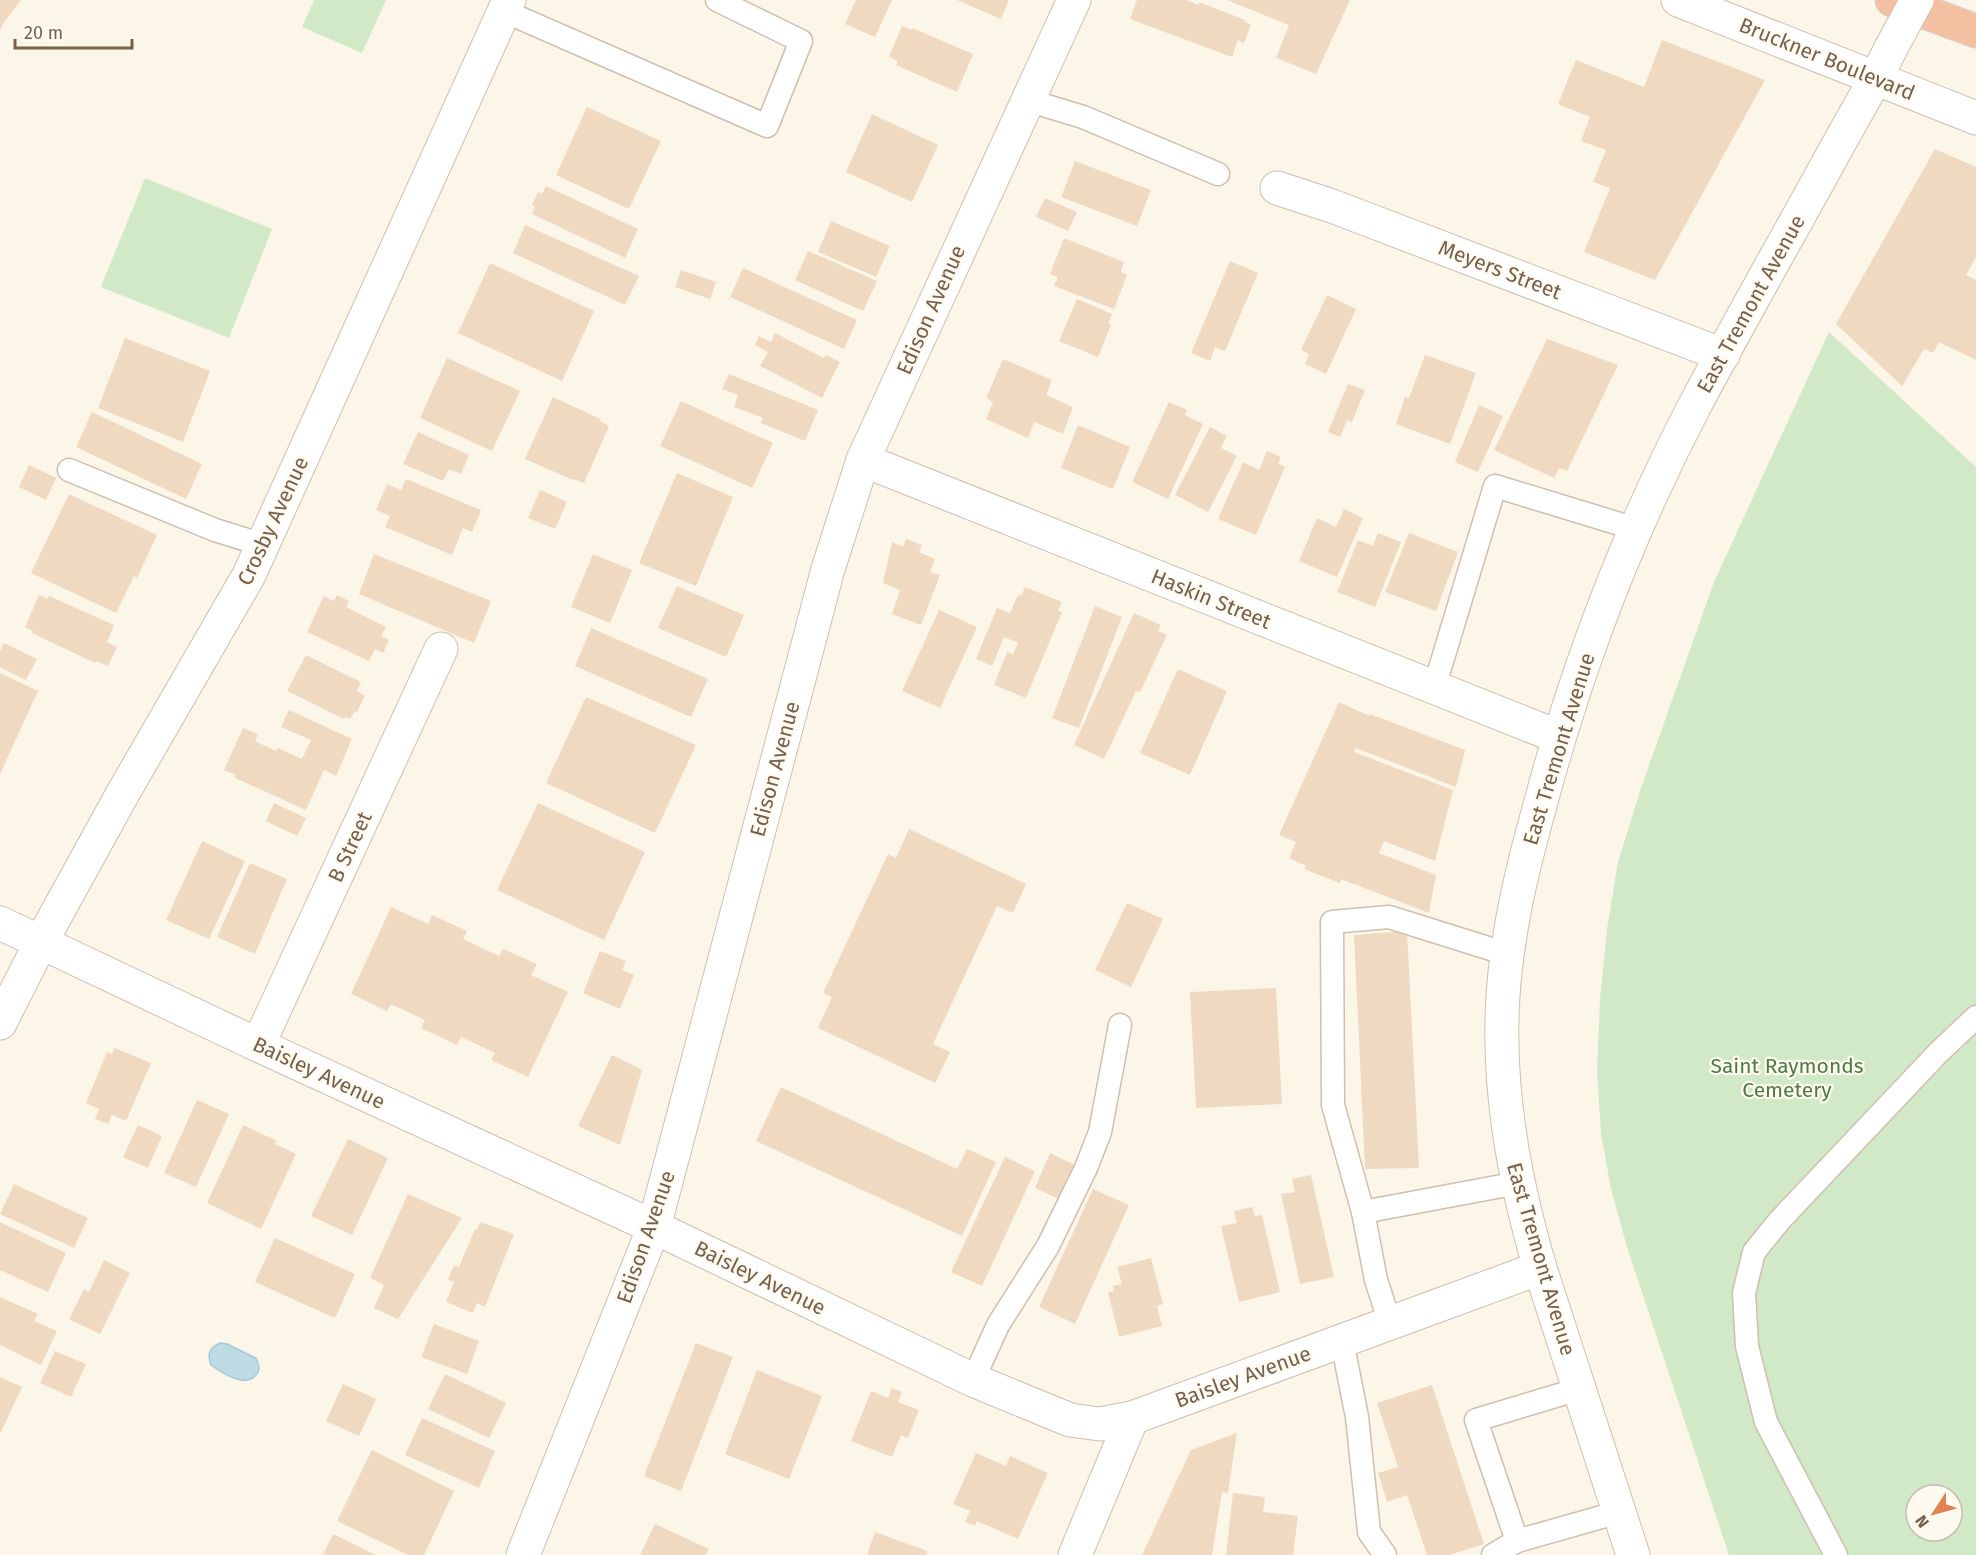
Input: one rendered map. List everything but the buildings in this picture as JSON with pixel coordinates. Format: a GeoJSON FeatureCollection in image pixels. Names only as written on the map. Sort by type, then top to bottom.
{"type":"FeatureCollection","features":[{"type":"Feature","properties":{"kind":"highway"},"geometry":{"type":"LineString","coordinates":[[1892,0],[1976,32]]}},
{"type":"Feature","properties":{"kind":"street","name":"Edison Avenue"},"geometry":{"type":"LineString","coordinates":[[523,1555],[654,1227],[828,569],[863,460],[1074,0]]}},
{"type":"Feature","properties":{"kind":"street","name":"Bruckner Boulevard"},"geometry":{"type":"LineString","coordinates":[[1678,0],[1976,118]]}},
{"type":"Feature","properties":{"kind":"street","name":"East Tremont Avenue"},"geometry":{"type":"LineString","coordinates":[[1633,1555],[1540,1268],[1511,1147],[1504,1076],[1503,997],[1507,954],[1520,882],[1559,737],[1612,586],[1659,477],[1917,0]]}},
{"type":"Feature","properties":{"kind":"street","name":"Crosby Avenue"},"geometry":{"type":"LineString","coordinates":[[0,1023],[41,942],[123,793],[235,601],[263,545],[507,5]]}},
{"type":"Feature","properties":{"kind":"street","name":"Meyers Street"},"geometry":{"type":"LineString","coordinates":[[1277,188],[1332,206],[1723,355]]}},
{"type":"Feature","properties":{"kind":"street","name":"Haskin Street"},"geometry":{"type":"LineString","coordinates":[[863,460],[1559,737]]}},
{"type":"Feature","properties":{"kind":"street","name":"B Street"},"geometry":{"type":"LineString","coordinates":[[258,1045],[441,650]]}},
{"type":"Feature","properties":{"kind":"street","name":"Baisley Avenue"},"geometry":{"type":"LineString","coordinates":[[0,923],[258,1045],[654,1227],[973,1380],[1070,1420],[1100,1424],[1132,1418],[1540,1268]]}},
{"type":"Feature","properties":{"kind":"street"},"geometry":{"type":"LineString","coordinates":[[1075,1555],[1132,1418]]}},
{"type":"Feature","properties":{"kind":"lane"},"geometry":{"type":"LineString","coordinates":[[507,5],[767,126],[801,41],[717,0]]}},
{"type":"Feature","properties":{"kind":"lane"},"geometry":{"type":"LineString","coordinates":[[1028,100],[1083,117],[1218,174]]}},
{"type":"Feature","properties":{"kind":"lane"},"geometry":{"type":"LineString","coordinates":[[69,470],[215,530],[263,545]]}},
{"type":"Feature","properties":{"kind":"lane"},"geometry":{"type":"LineString","coordinates":[[1434,688],[1495,486],[1636,529]]}},
{"type":"Feature","properties":{"kind":"lane"},"geometry":{"type":"LineString","coordinates":[[1390,1323],[1376,1280],[1362,1212],[1333,1106],[1332,922],[1389,917],[1507,954]]}},
{"type":"Feature","properties":{"kind":"lane"},"geometry":{"type":"LineString","coordinates":[[1836,1555],[1766,1422],[1747,1346],[1744,1293],[1754,1252],[1780,1220],[1922,1070],[1976,1017]]}},
{"type":"Feature","properties":{"kind":"lane"},"geometry":{"type":"LineString","coordinates":[[973,1380],[998,1324],[1048,1246],[1086,1168],[1100,1132],[1120,1025]]}},
{"type":"Feature","properties":{"kind":"lane"},"geometry":{"type":"LineString","coordinates":[[1362,1212],[1518,1183]]}},
{"type":"Feature","properties":{"kind":"lane"},"geometry":{"type":"LineString","coordinates":[[1342,1341],[1358,1417],[1369,1532],[1385,1555]]}},
{"type":"Feature","properties":{"kind":"lane"},"geometry":{"type":"LineString","coordinates":[[1516,1541],[1476,1420],[1579,1389]]}},
{"type":"Feature","properties":{"kind":"lane"},"geometry":{"type":"LineString","coordinates":[[1492,1555],[1516,1541],[1618,1512]]}},
{"type":"Feature","properties":{"kind":"green space"},"geometry":{"type":"Polygon","coordinates":[[[314,0],[386,0],[362,53],[302,27],[314,0]]]}},
{"type":"Feature","properties":{"kind":"green space"},"geometry":{"type":"Polygon","coordinates":[[[145,178],[272,229],[229,338],[101,287],[145,178]]]}},
{"type":"Feature","properties":{"kind":"green space","name":"Saint Raymonds Cemetery"},"geometry":{"type":"Polygon","coordinates":[[[1829,332],[1976,467],[1976,1555],[1729,1555],[1627,1247],[1611,1189],[1601,1133],[1597,1072],[1600,999],[1607,929],[1618,862],[1641,788],[1714,582],[1829,332]]]}},
{"type":"Feature","properties":{"kind":"water"},"geometry":{"type":"Polygon","coordinates":[[[220,1343],[256,1358],[259,1368],[257,1374],[250,1379],[239,1380],[211,1365],[210,1352],[220,1343]]]}}]}
